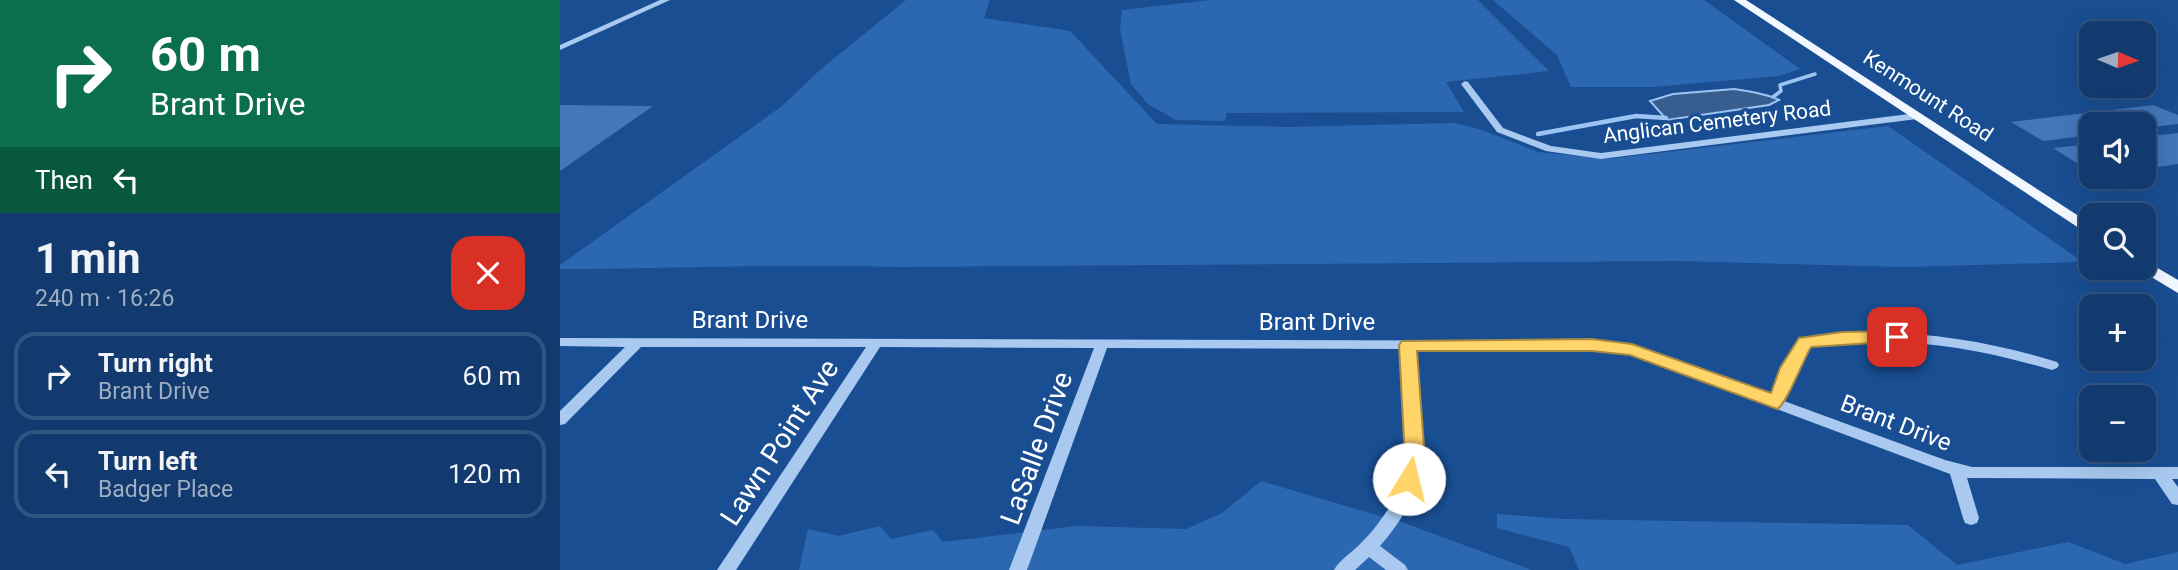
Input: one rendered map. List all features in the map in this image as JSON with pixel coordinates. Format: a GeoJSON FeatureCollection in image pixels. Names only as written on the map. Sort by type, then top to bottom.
{"type":"FeatureCollection","features":[{"type":"Feature","properties":{"kind":"main road","name":"Kenmount Road"},"geometry":{"type":"LineString","coordinates":[[1739,0],[2079,223]]}},
{"type":"Feature","properties":{"kind":"main road"},"geometry":{"type":"LineString","coordinates":[[2156,273],[2178,288]]}},
{"type":"Feature","properties":{"kind":"street"},"geometry":{"type":"LineString","coordinates":[[560,48],[666,0]]}},
{"type":"Feature","properties":{"kind":"street","name":"Anglican Cemetery Road"},"geometry":{"type":"LineString","coordinates":[[1465,84],[1500,130],[1549,149],[1601,156],[1917,116]]}},
{"type":"Feature","properties":{"kind":"street"},"geometry":{"type":"LineString","coordinates":[[1777,402],[1789,368],[1805,342],[1842,337],[1944,338],[1997,347],[2052,365]]}},
{"type":"Feature","properties":{"kind":"street","name":"Brant Drive"},"geometry":{"type":"LineString","coordinates":[[560,342],[1592,345],[1632,350],[1957,470],[1972,473],[2178,473]]}},
{"type":"Feature","properties":{"kind":"street"},"geometry":{"type":"LineString","coordinates":[[560,421],[638,342]]}},
{"type":"Feature","properties":{"kind":"street","name":"Lawn Point Ave"},"geometry":{"type":"LineString","coordinates":[[726,570],[876,344]]}},
{"type":"Feature","properties":{"kind":"street","name":"LaSalle Drive"},"geometry":{"type":"LineString","coordinates":[[1018,570],[1102,344]]}},
{"type":"Feature","properties":{"kind":"street"},"geometry":{"type":"LineString","coordinates":[[1343,570],[1370,548],[1403,498],[1415,460],[1408,345]]}},
{"type":"Feature","properties":{"kind":"street"},"geometry":{"type":"LineString","coordinates":[[1957,470],[1971,518]]}},
{"type":"Feature","properties":{"kind":"street"},"geometry":{"type":"LineString","coordinates":[[2160,474],[2178,499]]}},
{"type":"Feature","properties":{"kind":"street"},"geometry":{"type":"LineString","coordinates":[[1370,548],[1399,570]]}},
{"type":"Feature","properties":{"kind":"shaded area"},"geometry":{"type":"Polygon","coordinates":[[[906,0],[990,0],[984,18],[1070,31],[1157,124],[1289,127],[1455,123],[1482,130],[1538,152],[1608,159],[1888,126],[2079,259],[2079,262],[1904,267],[1677,261],[560,269],[560,265],[782,106],[821,69],[906,0]]]}},
{"type":"Feature","properties":{"kind":"shaded area"},"geometry":{"type":"Polygon","coordinates":[[[1210,0],[1478,0],[1549,71],[1446,82],[1464,112],[1227,113],[1225,121],[1176,120],[1148,104],[1131,84],[1120,29],[1122,10],[1210,0]]]}},
{"type":"Feature","properties":{"kind":"shaded area"},"geometry":{"type":"Polygon","coordinates":[[[1493,0],[1704,0],[1800,69],[1779,76],[1653,87],[1571,87],[1557,55],[1493,0]]]}},
{"type":"Feature","properties":{"kind":"shaded area"},"geometry":{"type":"Polygon","coordinates":[[[1734,89],[1779,100],[1769,105],[1667,120],[1650,101],[1673,94],[1734,89]]]}},
{"type":"Feature","properties":{"kind":"shaded area"},"geometry":{"type":"Polygon","coordinates":[[[1261,481],[1404,523],[1532,570],[799,570],[808,529],[839,536],[880,526],[891,539],[933,530],[943,542],[1077,526],[1186,529],[1222,513],[1261,481]]]}},
{"type":"Feature","properties":{"kind":"shaded area"},"geometry":{"type":"Polygon","coordinates":[[[1497,514],[1565,519],[1908,525],[1957,565],[2068,542],[2125,564],[2178,552],[2178,570],[1579,570],[1569,547],[1497,528],[1497,514]]]}},
{"type":"Feature","properties":{"kind":"building"},"geometry":{"type":"Polygon","coordinates":[[[560,105],[653,106],[560,171],[560,105]]]}},
{"type":"Feature","properties":{"kind":"building"},"geometry":{"type":"Polygon","coordinates":[[[2153,105],[2178,115],[2178,124],[2156,127],[2156,112],[2095,112],[2153,105]]]}},
{"type":"Feature","properties":{"kind":"building"},"geometry":{"type":"Polygon","coordinates":[[[2079,114],[2079,136],[2043,141],[2011,122],[2079,114]]]}},
{"type":"Feature","properties":{"kind":"building"},"geometry":{"type":"Polygon","coordinates":[[[2178,133],[2178,164],[2156,167],[2156,136],[2178,133]]]}},
{"type":"Feature","properties":{"kind":"building"},"geometry":{"type":"Polygon","coordinates":[[[2079,145],[2079,164],[2053,148],[2079,145]]]}},
{"type":"Feature","properties":{"kind":"waterway"},"geometry":{"type":"LineString","coordinates":[[1773,97],[1781,91],[1780,85],[1815,74]]}},
{"type":"Feature","properties":{"kind":"waterway"},"geometry":{"type":"LineString","coordinates":[[1538,134],[1636,116],[1666,118]]}},
{"type":"Feature","properties":{"kind":"route"},"geometry":{"type":"LineString","coordinates":[[1409,479],[1415,460],[1408,345],[1592,345],[1632,350],[1777,402],[1789,368],[1805,342],[1842,337],[1897,337]]}}]}
